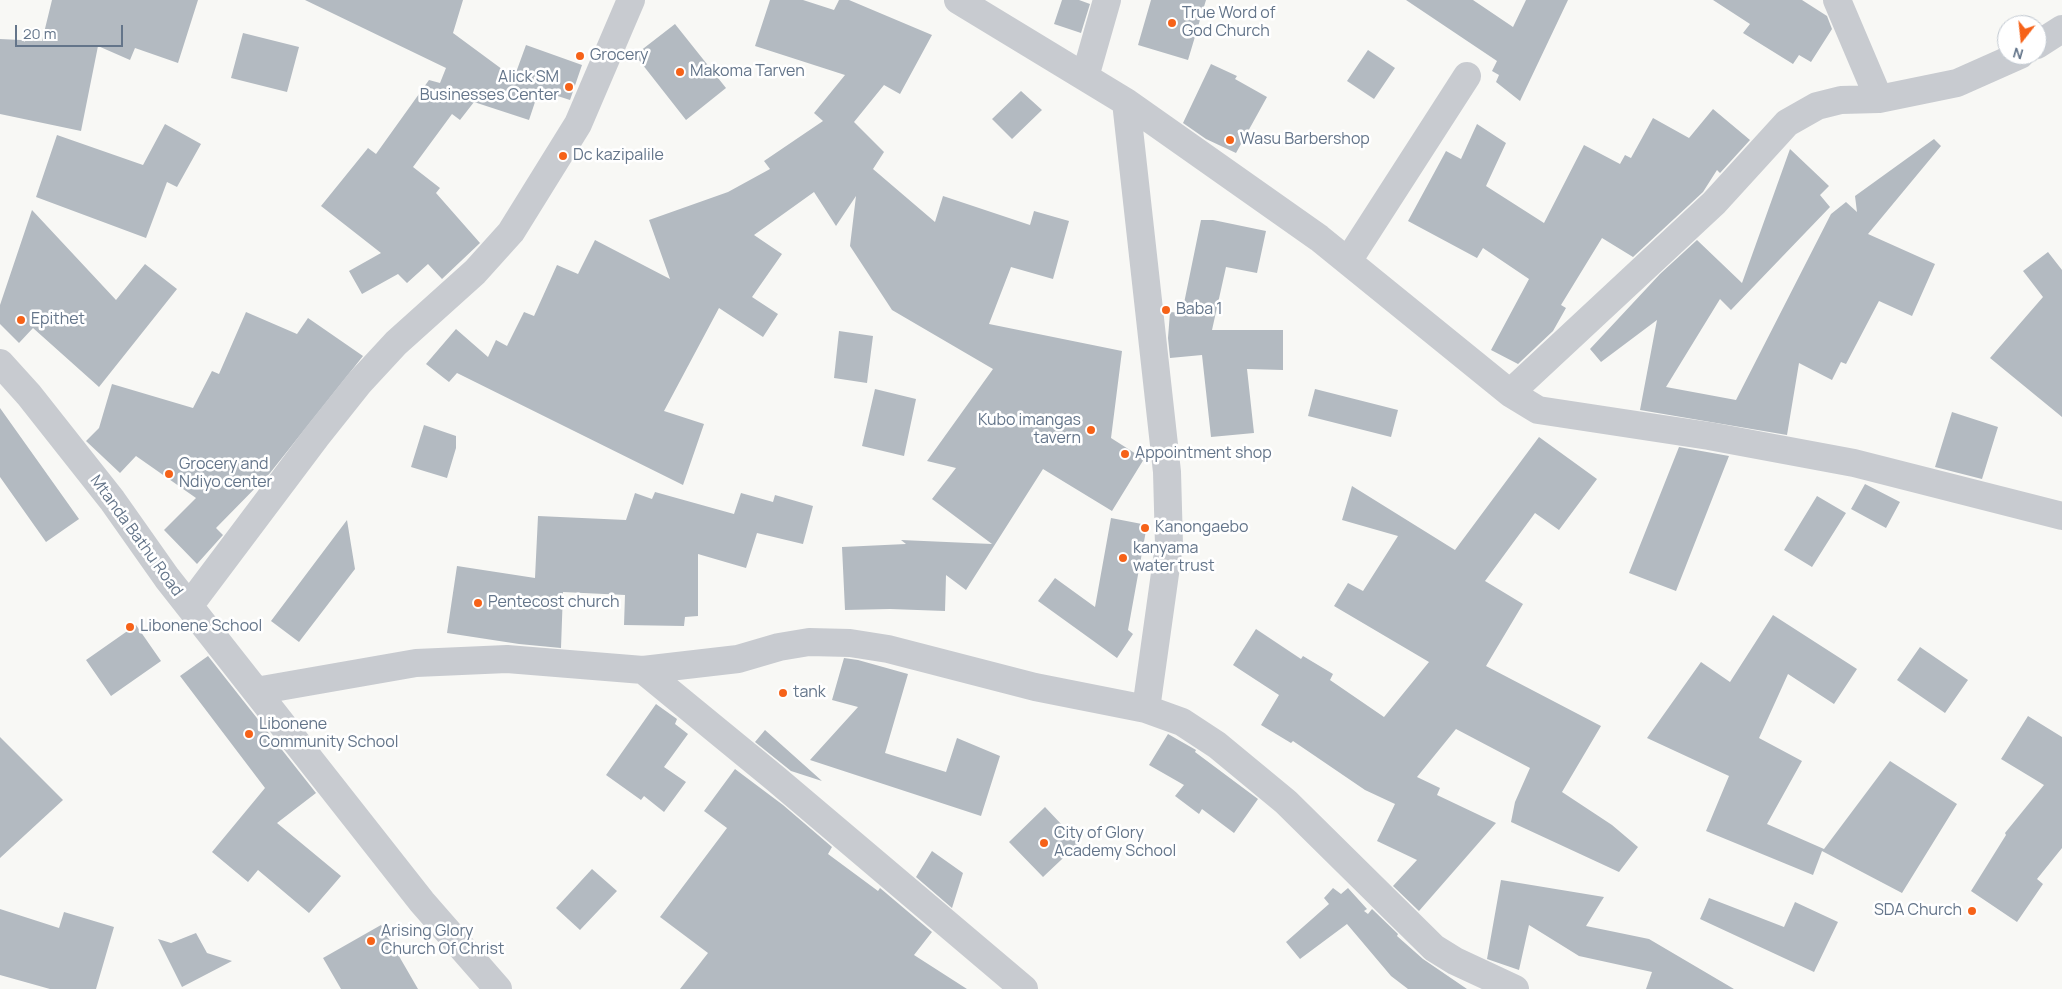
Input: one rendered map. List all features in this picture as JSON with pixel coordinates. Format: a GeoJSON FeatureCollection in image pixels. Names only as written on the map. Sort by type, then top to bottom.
{"type":"FeatureCollection","features":[{"type":"Feature","properties":{"kind":"street"},"geometry":{"type":"LineString","coordinates":[[189,606],[316,437],[360,383],[396,343],[476,272],[511,232],[578,124],[630,0]]}},
{"type":"Feature","properties":{"kind":"street"},"geometry":{"type":"LineString","coordinates":[[958,0],[1126,102],[1319,238],[1510,393],[1538,410],[1709,436],[1854,463],[2062,516]]}},
{"type":"Feature","properties":{"kind":"street"},"geometry":{"type":"LineString","coordinates":[[1085,77],[1107,0]]}},
{"type":"Feature","properties":{"kind":"street"},"geometry":{"type":"LineString","coordinates":[[1837,0],[1879,99]]}},
{"type":"Feature","properties":{"kind":"street"},"geometry":{"type":"LineString","coordinates":[[2047,38],[2062,29]]}},
{"type":"Feature","properties":{"kind":"street"},"geometry":{"type":"LineString","coordinates":[[1510,393],[1714,203],[1787,123],[1817,106],[1841,100],[1879,99],[1957,83],[1998,65]]}},
{"type":"Feature","properties":{"kind":"street"},"geometry":{"type":"LineString","coordinates":[[1348,261],[1467,76]]}},
{"type":"Feature","properties":{"kind":"street"},"geometry":{"type":"LineString","coordinates":[[1126,102],[1167,472],[1169,545],[1146,709]]}},
{"type":"Feature","properties":{"kind":"street","name":"Mtanda Bathu Road"},"geometry":{"type":"LineString","coordinates":[[0,363],[29,395],[112,500],[189,606],[422,902],[498,989]]}},
{"type":"Feature","properties":{"kind":"street"},"geometry":{"type":"LineString","coordinates":[[256,691],[416,663],[507,659],[642,670],[738,659],[779,647],[809,642],[850,643],[888,649],[1035,688],[1146,709],[1182,722],[1203,736],[1286,802],[1434,948],[1515,989]]}},
{"type":"Feature","properties":{"kind":"street"},"geometry":{"type":"LineString","coordinates":[[642,670],[776,779],[1024,989]]}},
{"type":"Feature","properties":{"kind":"building"},"geometry":{"type":"Polygon","coordinates":[[[52,0],[198,0],[178,63],[135,48],[130,60],[98,46],[81,131],[0,114],[0,39],[42,41],[52,0]]]}},
{"type":"Feature","properties":{"kind":"building"},"geometry":{"type":"Polygon","coordinates":[[[305,0],[463,0],[453,33],[514,78],[526,45],[582,65],[570,100],[539,90],[529,120],[474,102],[460,120],[452,114],[413,167],[440,188],[436,193],[480,243],[442,279],[428,264],[407,283],[398,274],[362,294],[349,271],[381,253],[321,206],[368,148],[376,154],[429,80],[440,83],[446,68],[305,0]]]}},
{"type":"Feature","properties":{"kind":"building"},"geometry":{"type":"Polygon","coordinates":[[[770,0],[803,0],[834,10],[839,0],[849,0],[932,35],[900,94],[884,85],[854,122],[884,152],[873,169],[935,222],[943,196],[1030,225],[1034,211],[1069,221],[1053,279],[1011,267],[989,324],[1122,351],[1111,438],[1144,459],[1112,511],[1043,469],[966,590],[946,575],[945,611],[845,610],[842,547],[906,544],[901,540],[992,544],[932,499],[956,468],[927,461],[993,369],[892,310],[850,246],[856,196],[836,226],[814,192],[754,235],[782,254],[752,297],[778,314],[763,337],[719,308],[664,411],[704,424],[683,485],[457,373],[449,382],[426,364],[456,329],[488,357],[496,340],[507,346],[524,312],[534,316],[557,265],[578,274],[595,240],[670,279],[649,220],[728,192],[770,169],[764,161],[823,121],[814,113],[845,75],[755,46],[770,0]]]}},
{"type":"Feature","properties":{"kind":"building"},"geometry":{"type":"Polygon","coordinates":[[[1062,0],[1079,0],[1090,4],[1081,33],[1054,24],[1062,0]]]}},
{"type":"Feature","properties":{"kind":"building","name":"True Word of God Church"},"geometry":{"type":"Polygon","coordinates":[[[1151,0],[1206,0],[1188,60],[1138,45],[1151,0]]]}},
{"type":"Feature","properties":{"kind":"building"},"geometry":{"type":"Polygon","coordinates":[[[1406,0],[1473,0],[1513,27],[1526,0],[1568,0],[1520,101],[1496,82],[1499,75],[1492,71],[1497,61],[1406,0]]]}},
{"type":"Feature","properties":{"kind":"building"},"geometry":{"type":"Polygon","coordinates":[[[1713,0],[1802,0],[1827,16],[1832,29],[1811,62],[1799,55],[1793,64],[1743,33],[1750,24],[1713,0]]]}},
{"type":"Feature","properties":{"kind":"building","name":"Makoma Tarven"},"geometry":{"type":"Polygon","coordinates":[[[675,24],[726,88],[686,120],[635,55],[675,24]]]}},
{"type":"Feature","properties":{"kind":"building"},"geometry":{"type":"Polygon","coordinates":[[[243,33],[299,47],[287,92],[231,78],[243,33]]]}},
{"type":"Feature","properties":{"kind":"building"},"geometry":{"type":"Polygon","coordinates":[[[1368,50],[1395,68],[1374,99],[1347,81],[1368,50]]]}},
{"type":"Feature","properties":{"kind":"building"},"geometry":{"type":"Polygon","coordinates":[[[1211,64],[1237,76],[1235,79],[1267,97],[1236,153],[1206,139],[1183,123],[1211,64]]]}},
{"type":"Feature","properties":{"kind":"building"},"geometry":{"type":"Polygon","coordinates":[[[1021,91],[1042,110],[1012,139],[992,119],[1021,91]]]}},
{"type":"Feature","properties":{"kind":"building"},"geometry":{"type":"Polygon","coordinates":[[[1713,109],[1750,140],[1720,173],[1717,170],[1703,192],[1633,257],[1602,238],[1561,305],[1566,308],[1553,331],[1518,364],[1491,350],[1529,279],[1483,248],[1477,258],[1408,221],[1446,151],[1461,159],[1477,124],[1506,143],[1486,186],[1544,223],[1584,145],[1620,164],[1625,155],[1631,158],[1653,118],[1689,138],[1713,109]]]}},
{"type":"Feature","properties":{"kind":"building"},"geometry":{"type":"Polygon","coordinates":[[[165,124],[201,144],[177,187],[167,182],[146,238],[36,197],[57,135],[143,165],[165,124]]]}},
{"type":"Feature","properties":{"kind":"building"},"geometry":{"type":"Polygon","coordinates":[[[1934,139],[1941,146],[1868,234],[1935,264],[1912,316],[1879,301],[1846,364],[1841,362],[1832,380],[1799,363],[1787,435],[1640,410],[1657,320],[1601,362],[1590,349],[1660,274],[1697,240],[1742,283],[1790,149],[1829,186],[1820,195],[1830,207],[1731,310],[1720,299],[1666,387],[1736,400],[1831,214],[1846,202],[1857,212],[1855,196],[1934,139]]]}},
{"type":"Feature","properties":{"kind":"building"},"geometry":{"type":"Polygon","coordinates":[[[32,210],[116,300],[145,264],[177,289],[99,387],[33,328],[19,343],[0,324],[0,305],[32,210]]]}},
{"type":"Feature","properties":{"kind":"building"},"geometry":{"type":"Polygon","coordinates":[[[1201,220],[1213,220],[1266,231],[1257,273],[1226,267],[1212,330],[1283,330],[1283,370],[1247,369],[1254,433],[1211,437],[1202,355],[1170,358],[1168,338],[1170,312],[1182,313],[1201,220]]]}},
{"type":"Feature","properties":{"kind":"building"},"geometry":{"type":"Polygon","coordinates":[[[2048,252],[2062,270],[2062,417],[1990,358],[2043,297],[2023,271],[2048,252]]]}},
{"type":"Feature","properties":{"kind":"building"},"geometry":{"type":"Polygon","coordinates":[[[246,312],[297,334],[308,318],[363,356],[270,473],[216,528],[223,535],[197,564],[164,530],[196,498],[136,456],[120,473],[86,441],[99,428],[112,384],[193,408],[212,371],[219,374],[246,312]]]}},
{"type":"Feature","properties":{"kind":"building"},"geometry":{"type":"Polygon","coordinates":[[[839,331],[873,336],[867,383],[834,378],[839,331]]]}},
{"type":"Feature","properties":{"kind":"building"},"geometry":{"type":"Polygon","coordinates":[[[875,389],[916,399],[904,456],[862,446],[875,389]]]}},
{"type":"Feature","properties":{"kind":"building"},"geometry":{"type":"Polygon","coordinates":[[[1315,389],[1398,410],[1391,437],[1308,416],[1315,389]]]}},
{"type":"Feature","properties":{"kind":"building"},"geometry":{"type":"Polygon","coordinates":[[[0,408],[79,519],[46,542],[0,477],[0,408]]]}},
{"type":"Feature","properties":{"kind":"building"},"geometry":{"type":"Polygon","coordinates":[[[1952,412],[1998,427],[1982,479],[1935,467],[1952,412]]]}},
{"type":"Feature","properties":{"kind":"building"},"geometry":{"type":"Polygon","coordinates":[[[424,425],[456,436],[456,448],[447,478],[411,467],[424,425]]]}},
{"type":"Feature","properties":{"kind":"building"},"geometry":{"type":"Polygon","coordinates":[[[1539,437],[1597,479],[1559,530],[1535,513],[1485,581],[1523,604],[1486,666],[1601,726],[1562,792],[1612,825],[1638,847],[1619,872],[1511,822],[1515,802],[1530,768],[1456,729],[1417,777],[1440,788],[1437,795],[1496,823],[1419,911],[1393,886],[1417,860],[1377,841],[1395,804],[1365,790],[1293,741],[1291,743],[1261,725],[1279,695],[1233,665],[1256,629],[1301,659],[1303,656],[1333,674],[1330,680],[1384,717],[1429,662],[1334,606],[1348,583],[1363,591],[1398,536],[1342,520],[1352,486],[1455,550],[1539,437]]]}},
{"type":"Feature","properties":{"kind":"building"},"geometry":{"type":"Polygon","coordinates":[[[1679,447],[1729,456],[1676,591],[1629,573],[1679,447]]]}},
{"type":"Feature","properties":{"kind":"building"},"geometry":{"type":"Polygon","coordinates":[[[1865,484],[1900,502],[1886,528],[1851,509],[1865,484]]]}},
{"type":"Feature","properties":{"kind":"building"},"geometry":{"type":"Polygon","coordinates":[[[655,492],[734,514],[741,493],[773,502],[775,495],[813,506],[803,544],[757,533],[746,568],[698,554],[698,616],[685,617],[684,626],[624,625],[625,595],[563,592],[561,648],[519,644],[447,633],[457,566],[535,578],[538,516],[626,520],[635,493],[652,499],[655,492]]]}},
{"type":"Feature","properties":{"kind":"building"},"geometry":{"type":"Polygon","coordinates":[[[1817,496],[1846,513],[1812,567],[1784,550],[1817,496]]]}},
{"type":"Feature","properties":{"kind":"building"},"geometry":{"type":"Polygon","coordinates":[[[1111,518],[1147,525],[1128,630],[1133,634],[1117,658],[1038,601],[1055,578],[1095,607],[1111,518]]]}},
{"type":"Feature","properties":{"kind":"building"},"geometry":{"type":"Polygon","coordinates":[[[347,520],[355,569],[299,642],[271,621],[347,520]]]}},
{"type":"Feature","properties":{"kind":"building"},"geometry":{"type":"Polygon","coordinates":[[[1773,615],[1857,669],[1834,704],[1788,674],[1759,738],[1802,761],[1767,824],[1824,849],[1890,761],[1957,804],[1902,893],[1822,851],[1813,875],[1706,831],[1729,776],[1647,738],[1701,662],[1730,682],[1773,615]]]}},
{"type":"Feature","properties":{"kind":"building"},"geometry":{"type":"Polygon","coordinates":[[[136,625],[161,661],[111,696],[86,660],[136,625]]]}},
{"type":"Feature","properties":{"kind":"building"},"geometry":{"type":"Polygon","coordinates":[[[1920,647],[1968,680],[1945,713],[1897,680],[1920,647]]]}},
{"type":"Feature","properties":{"kind":"building"},"geometry":{"type":"Polygon","coordinates":[[[208,656],[316,793],[277,823],[341,876],[309,913],[258,870],[248,882],[212,852],[265,788],[180,676],[208,656]]]}},
{"type":"Feature","properties":{"kind":"building"},"geometry":{"type":"Polygon","coordinates":[[[844,658],[908,674],[885,753],[946,772],[957,738],[1000,756],[981,816],[810,760],[858,707],[832,700],[844,658]]]}},
{"type":"Feature","properties":{"kind":"building"},"geometry":{"type":"Polygon","coordinates":[[[656,704],[677,719],[675,724],[688,734],[664,767],[686,782],[664,812],[644,796],[641,800],[606,775],[656,704]]]}},
{"type":"Feature","properties":{"kind":"building"},"geometry":{"type":"Polygon","coordinates":[[[2028,716],[2062,737],[2062,848],[2037,879],[2043,884],[2017,922],[1971,891],[2006,835],[2005,833],[2044,785],[2001,759],[2028,716]]]}},
{"type":"Feature","properties":{"kind":"building"},"geometry":{"type":"Polygon","coordinates":[[[765,730],[822,781],[791,771],[755,742],[765,730]]]}},
{"type":"Feature","properties":{"kind":"building"},"geometry":{"type":"Polygon","coordinates":[[[1168,734],[1196,750],[1195,752],[1258,799],[1234,833],[1202,809],[1199,814],[1175,796],[1184,785],[1149,765],[1168,734]]]}},
{"type":"Feature","properties":{"kind":"building"},"geometry":{"type":"Polygon","coordinates":[[[0,737],[63,800],[0,858],[0,737]]]}},
{"type":"Feature","properties":{"kind":"building"},"geometry":{"type":"Polygon","coordinates":[[[735,769],[783,805],[832,847],[828,854],[878,891],[880,888],[932,932],[914,955],[967,989],[680,989],[708,953],[660,917],[727,828],[704,811],[735,769]]]}},
{"type":"Feature","properties":{"kind":"building","name":"City of Glory Academy School"},"geometry":{"type":"Polygon","coordinates":[[[1045,807],[1079,843],[1043,877],[1009,842],[1045,807]]]}},
{"type":"Feature","properties":{"kind":"building"},"geometry":{"type":"Polygon","coordinates":[[[932,851],[963,873],[952,908],[916,877],[932,851]]]}},
{"type":"Feature","properties":{"kind":"building"},"geometry":{"type":"Polygon","coordinates":[[[592,869],[617,891],[580,930],[556,908],[592,869]]]}},
{"type":"Feature","properties":{"kind":"building"},"geometry":{"type":"Polygon","coordinates":[[[1501,880],[1604,897],[1586,926],[1649,939],[1734,989],[1646,989],[1652,972],[1579,956],[1529,925],[1519,970],[1487,959],[1501,880]]]}},
{"type":"Feature","properties":{"kind":"building"},"geometry":{"type":"Polygon","coordinates":[[[1333,888],[1341,894],[1348,888],[1367,909],[1364,911],[1368,914],[1372,909],[1398,934],[1397,936],[1423,959],[1467,989],[1408,989],[1391,976],[1347,924],[1300,959],[1286,942],[1329,904],[1324,898],[1333,888]]]}},
{"type":"Feature","properties":{"kind":"building"},"geometry":{"type":"Polygon","coordinates":[[[1709,898],[1784,927],[1795,902],[1838,922],[1814,972],[1700,919],[1709,898]]]}},
{"type":"Feature","properties":{"kind":"building"},"geometry":{"type":"Polygon","coordinates":[[[0,909],[59,928],[64,912],[114,927],[96,989],[50,989],[0,975],[0,909]]]}},
{"type":"Feature","properties":{"kind":"building","name":"Arising Glory Church Of Christ"},"geometry":{"type":"Polygon","coordinates":[[[381,925],[418,989],[341,989],[323,958],[381,925]]]}},
{"type":"Feature","properties":{"kind":"building"},"geometry":{"type":"Polygon","coordinates":[[[196,933],[207,953],[232,961],[182,987],[158,939],[171,943],[196,933]]]}},
{"type":"Feature","properties":{"kind":"place","name":"True Word of God Church"},"geometry":{"type":"Point","coordinates":[1172,23]}},
{"type":"Feature","properties":{"kind":"place","name":"Grocery"},"geometry":{"type":"Point","coordinates":[580,56]}},
{"type":"Feature","properties":{"kind":"place","name":"Makoma Tarven"},"geometry":{"type":"Point","coordinates":[680,72]}},
{"type":"Feature","properties":{"kind":"place","name":"Alick SM Businesses Center"},"geometry":{"type":"Point","coordinates":[569,87]}},
{"type":"Feature","properties":{"kind":"place","name":"Wasu Barbershop"},"geometry":{"type":"Point","coordinates":[1230,140]}},
{"type":"Feature","properties":{"kind":"place","name":"Dc kazipalile"},"geometry":{"type":"Point","coordinates":[563,156]}},
{"type":"Feature","properties":{"kind":"place","name":"Baba 1"},"geometry":{"type":"Point","coordinates":[1166,310]}},
{"type":"Feature","properties":{"kind":"place","name":"Epithet"},"geometry":{"type":"Point","coordinates":[21,320]}},
{"type":"Feature","properties":{"kind":"place","name":"Kubo imangas tavern"},"geometry":{"type":"Point","coordinates":[1091,430]}},
{"type":"Feature","properties":{"kind":"place","name":"Appointment shop"},"geometry":{"type":"Point","coordinates":[1125,454]}},
{"type":"Feature","properties":{"kind":"place","name":"Grocery and Ndiyo center"},"geometry":{"type":"Point","coordinates":[169,474]}},
{"type":"Feature","properties":{"kind":"place","name":"Kanongaebo"},"geometry":{"type":"Point","coordinates":[1145,528]}},
{"type":"Feature","properties":{"kind":"place","name":"kanyama water trust"},"geometry":{"type":"Point","coordinates":[1123,558]}},
{"type":"Feature","properties":{"kind":"place","name":"Pentecost church"},"geometry":{"type":"Point","coordinates":[478,603]}},
{"type":"Feature","properties":{"kind":"place","name":"Libonene School"},"geometry":{"type":"Point","coordinates":[130,627]}},
{"type":"Feature","properties":{"kind":"place","name":"tank"},"geometry":{"type":"Point","coordinates":[783,693]}},
{"type":"Feature","properties":{"kind":"place","name":"Libonene Community School"},"geometry":{"type":"Point","coordinates":[249,734]}},
{"type":"Feature","properties":{"kind":"place","name":"City of Glory Academy School"},"geometry":{"type":"Point","coordinates":[1044,843]}},
{"type":"Feature","properties":{"kind":"place","name":"SDA Church"},"geometry":{"type":"Point","coordinates":[1972,911]}},
{"type":"Feature","properties":{"kind":"place","name":"Arising Glory Church Of Christ"},"geometry":{"type":"Point","coordinates":[371,941]}}]}
